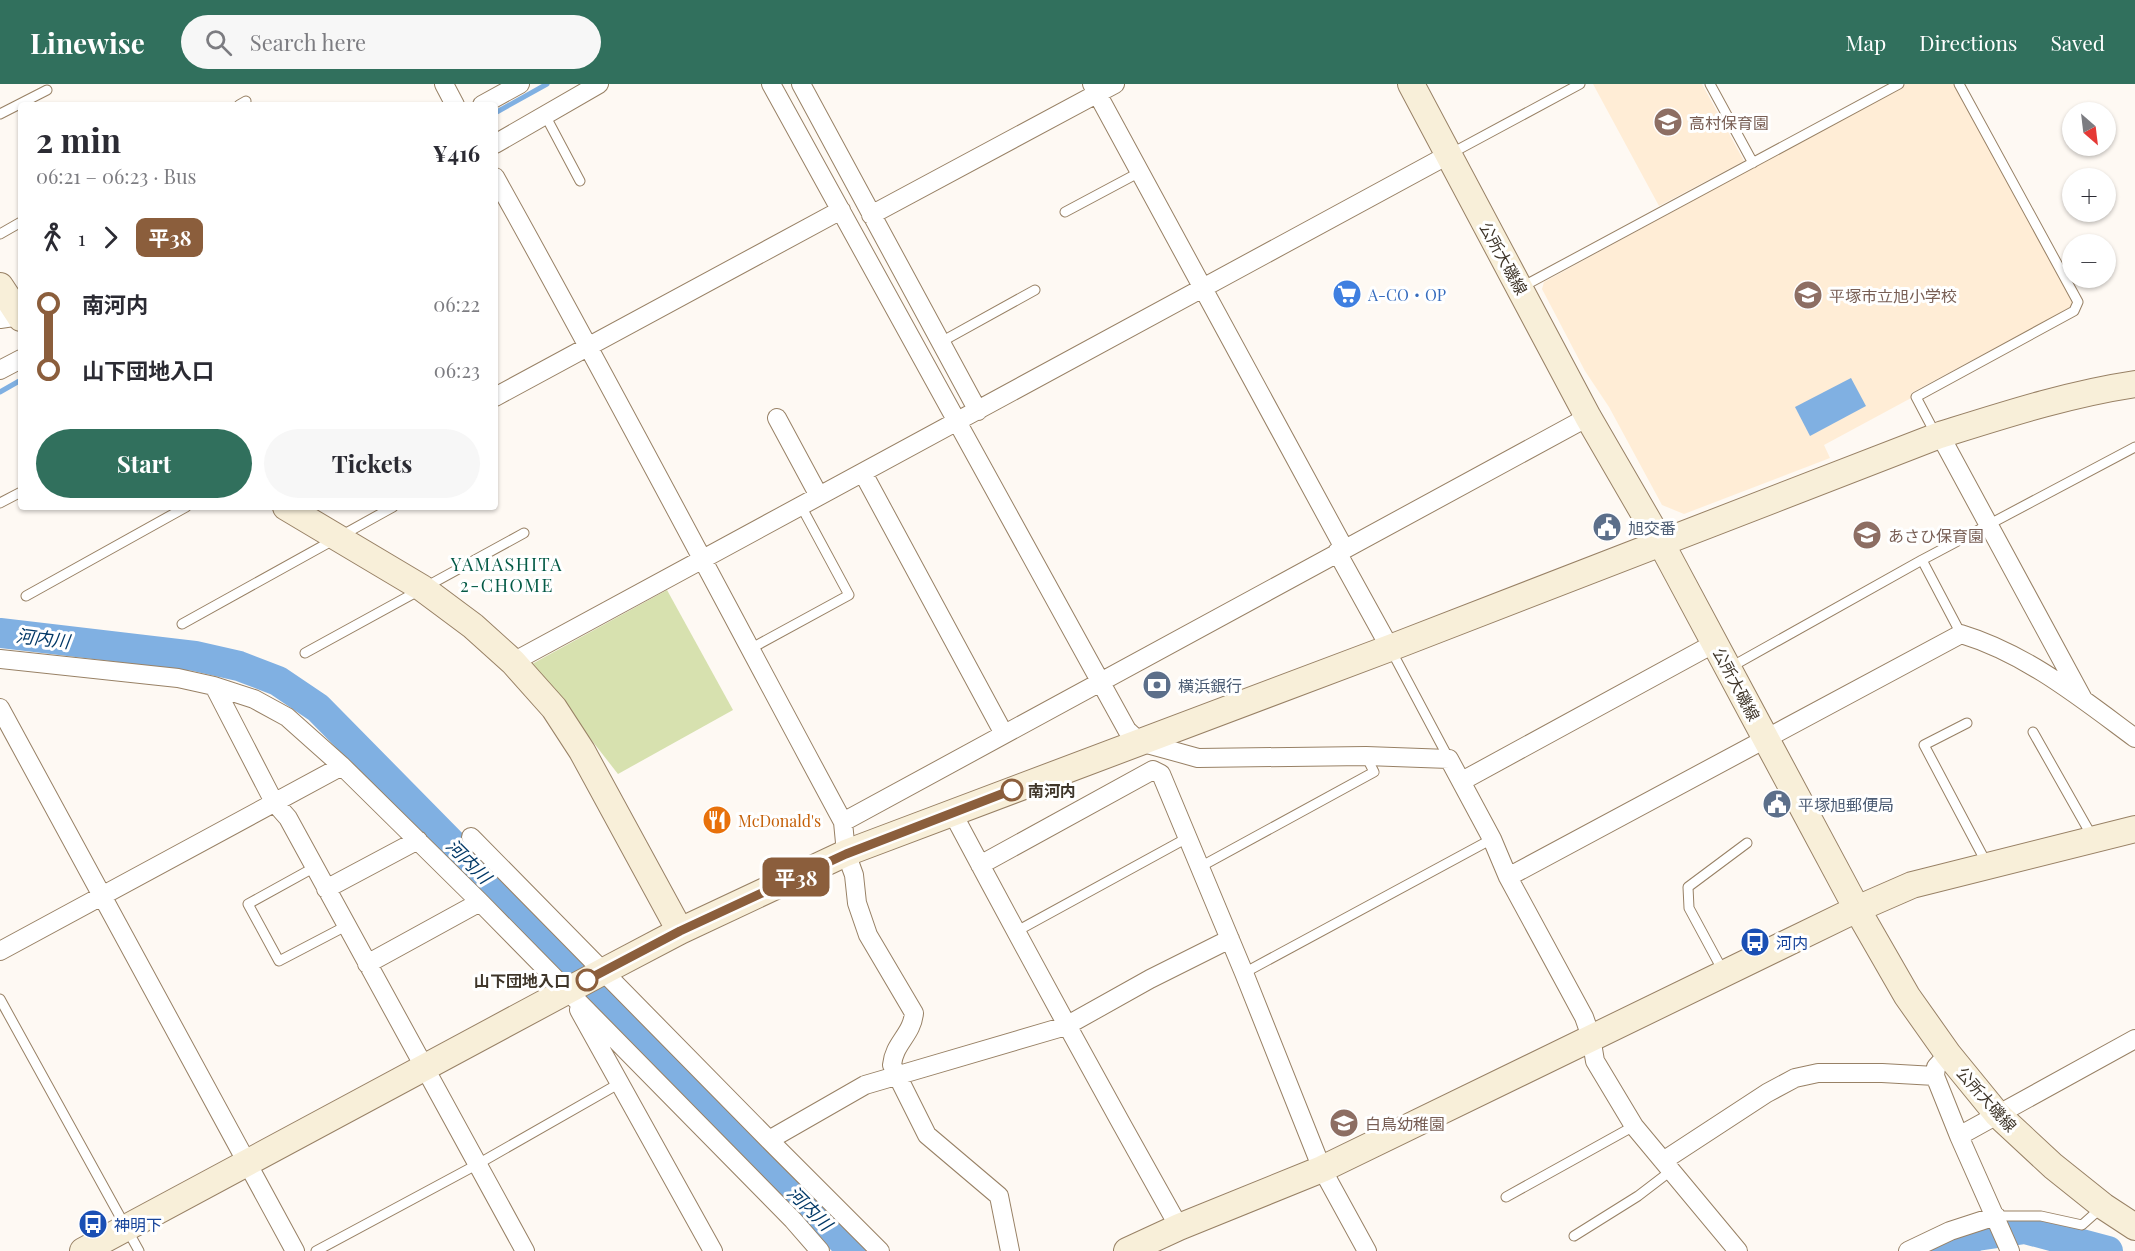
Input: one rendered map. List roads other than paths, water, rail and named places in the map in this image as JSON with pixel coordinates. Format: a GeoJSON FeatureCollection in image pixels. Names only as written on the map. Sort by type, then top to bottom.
{"type":"FeatureCollection","features":[{"type":"Feature","properties":{"kind":"street"},"geometry":{"type":"LineString","coordinates":[[444,84],[453,102]]}},
{"type":"Feature","properties":{"kind":"street"},"geometry":{"type":"LineString","coordinates":[[487,102],[520,84]]}},
{"type":"Feature","properties":{"kind":"street"},"geometry":{"type":"LineString","coordinates":[[498,142],[599,84]]}},
{"type":"Feature","properties":{"kind":"street"},"geometry":{"type":"LineString","coordinates":[[771,84],[1127,730],[1140,742],[1198,758],[1366,756],[1449,759],[1584,1017],[1591,1038],[1595,1062],[1634,1126],[1738,1251]]}},
{"type":"Feature","properties":{"kind":"street"},"geometry":{"type":"LineString","coordinates":[[872,214],[1094,89],[1115,84]]}},
{"type":"Feature","properties":{"kind":"street","name":"公所大磯線"},"geometry":{"type":"LineString","coordinates":[[1411,84],[1588,417],[1661,543],[1857,909],[1907,996],[1948,1054],[1997,1114],[2053,1166],[2103,1206],[2135,1227]]}},
{"type":"Feature","properties":{"kind":"street"},"geometry":{"type":"LineString","coordinates":[[806,86],[978,411]]}},
{"type":"Feature","properties":{"kind":"street"},"geometry":{"type":"LineString","coordinates":[[1094,89],[1202,289],[1390,648]]}},
{"type":"Feature","properties":{"kind":"street"},"geometry":{"type":"LineString","coordinates":[[513,662],[1448,155]]}},
{"type":"Feature","properties":{"kind":"street"},"geometry":{"type":"LineString","coordinates":[[498,182],[589,346],[701,560],[843,822],[846,854],[854,875],[857,903],[868,935],[914,1013],[913,1026],[893,1053],[892,1065],[927,1136],[999,1196],[1010,1251]]}},
{"type":"Feature","properties":{"kind":"street"},"geometry":{"type":"LineString","coordinates":[[498,395],[841,210]]}},
{"type":"Feature","properties":{"kind":"street"},"geometry":{"type":"LineString","coordinates":[[0,286],[14,318]]}},
{"type":"Feature","properties":{"kind":"street"},"geometry":{"type":"LineString","coordinates":[[0,370],[18,361]]}},
{"type":"Feature","properties":{"kind":"street"},"geometry":{"type":"LineString","coordinates":[[83,1251],[603,971],[680,931],[846,854],[1390,648],[1938,436],[2021,409],[2101,389],[2135,384]]}},
{"type":"Feature","properties":{"kind":"street"},"geometry":{"type":"LineString","coordinates":[[843,822],[1588,417]]}},
{"type":"Feature","properties":{"kind":"street"},"geometry":{"type":"LineString","coordinates":[[777,418],[819,496]]}},
{"type":"Feature","properties":{"kind":"street"},"geometry":{"type":"LineString","coordinates":[[1938,436],[2084,700]]}},
{"type":"Feature","properties":{"kind":"street"},"geometry":{"type":"LineString","coordinates":[[863,472],[1004,734]]}},
{"type":"Feature","properties":{"kind":"street"},"geometry":{"type":"LineString","coordinates":[[291,510],[422,588],[473,626],[513,662],[554,708],[573,737],[680,931]]}},
{"type":"Feature","properties":{"kind":"street"},"geometry":{"type":"LineString","coordinates":[[1509,877],[1961,634],[1989,643],[2019,657],[2084,700],[2135,738]]}},
{"type":"Feature","properties":{"kind":"street"},"geometry":{"type":"LineString","coordinates":[[1462,781],[1715,643]]}},
{"type":"Feature","properties":{"kind":"street"},"geometry":{"type":"LineString","coordinates":[[0,659],[178,678],[214,686],[254,699],[287,717],[342,766],[570,989],[793,1220],[820,1251]]}},
{"type":"Feature","properties":{"kind":"street"},"geometry":{"type":"LineString","coordinates":[[214,686],[274,802],[288,818],[525,1251]]}},
{"type":"Feature","properties":{"kind":"street"},"geometry":{"type":"LineString","coordinates":[[0,708],[296,1251]]}},
{"type":"Feature","properties":{"kind":"street"},"geometry":{"type":"LineString","coordinates":[[0,951],[342,766]]}},
{"type":"Feature","properties":{"kind":"street"},"geometry":{"type":"LineString","coordinates":[[980,865],[1153,770],[1161,774],[1322,1168],[1367,1251]]}},
{"type":"Feature","properties":{"kind":"street"},"geometry":{"type":"LineString","coordinates":[[952,812],[1066,1026],[1179,1227]]}},
{"type":"Feature","properties":{"kind":"street"},"geometry":{"type":"LineString","coordinates":[[1127,1251],[1322,1168],[1857,909],[1912,885],[2135,829]]}},
{"type":"Feature","properties":{"kind":"street"},"geometry":{"type":"LineString","coordinates":[[471,837],[880,1251]]}},
{"type":"Feature","properties":{"kind":"street"},"geometry":{"type":"LineString","coordinates":[[326,889],[418,840]]}},
{"type":"Feature","properties":{"kind":"street"},"geometry":{"type":"LineString","coordinates":[[367,964],[480,902]]}},
{"type":"Feature","properties":{"kind":"street"},"geometry":{"type":"LineString","coordinates":[[769,1140],[865,1085],[896,1074],[1066,1026],[1150,979],[1230,939]]}},
{"type":"Feature","properties":{"kind":"street"},"geometry":{"type":"LineString","coordinates":[[570,989],[713,1251]]}},
{"type":"Feature","properties":{"kind":"street"},"geometry":{"type":"LineString","coordinates":[[1959,1136],[2135,1039]]}},
{"type":"Feature","properties":{"kind":"street"},"geometry":{"type":"LineString","coordinates":[[1948,1054],[1936,1067],[1935,1076],[2010,1251]]}},
{"type":"Feature","properties":{"kind":"street"},"geometry":{"type":"LineString","coordinates":[[1667,1165],[1767,1093],[1795,1078],[1818,1072],[1935,1076]]}},
{"type":"Feature","properties":{"kind":"street"},"geometry":{"type":"LineString","coordinates":[[1908,1251],[1950,1231],[1996,1216]]}},
{"type":"Feature","properties":{"kind":"lane"},"geometry":{"type":"LineString","coordinates":[[1448,155],[1580,84]]}},
{"type":"Feature","properties":{"kind":"lane"},"geometry":{"type":"LineString","coordinates":[[1710,84],[1753,163]]}},
{"type":"Feature","properties":{"kind":"lane"},"geometry":{"type":"LineString","coordinates":[[1521,288],[1899,84]]}},
{"type":"Feature","properties":{"kind":"lane"},"geometry":{"type":"LineString","coordinates":[[1938,436],[1916,397],[2073,311],[2078,302],[1959,84]]}},
{"type":"Feature","properties":{"kind":"lane"},"geometry":{"type":"LineString","coordinates":[[24,102],[47,90]]}},
{"type":"Feature","properties":{"kind":"lane"},"geometry":{"type":"LineString","coordinates":[[0,114],[18,105]]}},
{"type":"Feature","properties":{"kind":"lane"},"geometry":{"type":"LineString","coordinates":[[545,116],[580,181]]}},
{"type":"Feature","properties":{"kind":"lane"},"geometry":{"type":"LineString","coordinates":[[1065,212],[1140,172]]}},
{"type":"Feature","properties":{"kind":"lane"},"geometry":{"type":"LineString","coordinates":[[0,234],[18,224]]}},
{"type":"Feature","properties":{"kind":"lane"},"geometry":{"type":"LineString","coordinates":[[940,342],[1035,290]]}},
{"type":"Feature","properties":{"kind":"lane"},"geometry":{"type":"LineString","coordinates":[[1729,668],[1988,524],[2135,447]]}},
{"type":"Feature","properties":{"kind":"lane"},"geometry":{"type":"LineString","coordinates":[[0,503],[18,494]]}},
{"type":"Feature","properties":{"kind":"lane"},"geometry":{"type":"LineString","coordinates":[[750,649],[849,595],[801,506]]}},
{"type":"Feature","properties":{"kind":"lane"},"geometry":{"type":"LineString","coordinates":[[26,596],[181,510]]}},
{"type":"Feature","properties":{"kind":"lane"},"geometry":{"type":"LineString","coordinates":[[182,624],[388,510]]}},
{"type":"Feature","properties":{"kind":"lane"},"geometry":{"type":"LineString","coordinates":[[305,653],[524,533]]}},
{"type":"Feature","properties":{"kind":"lane"},"geometry":{"type":"LineString","coordinates":[[1922,560],[1961,634]]}},
{"type":"Feature","properties":{"kind":"lane"},"geometry":{"type":"LineString","coordinates":[[1390,648],[1449,759]]}},
{"type":"Feature","properties":{"kind":"lane"},"geometry":{"type":"LineString","coordinates":[[1967,723],[1924,745],[1988,866]]}},
{"type":"Feature","properties":{"kind":"lane"},"geometry":{"type":"LineString","coordinates":[[2033,732],[2094,840]]}},
{"type":"Feature","properties":{"kind":"lane"},"geometry":{"type":"LineString","coordinates":[[1200,867],[1374,772],[1366,756]]}},
{"type":"Feature","properties":{"kind":"lane"},"geometry":{"type":"LineString","coordinates":[[1017,931],[1188,838]]}},
{"type":"Feature","properties":{"kind":"lane"},"geometry":{"type":"LineString","coordinates":[[1244,973],[1492,839]]}},
{"type":"Feature","properties":{"kind":"lane"},"geometry":{"type":"LineString","coordinates":[[1724,973],[1689,908],[1688,887],[1747,843]]}},
{"type":"Feature","properties":{"kind":"lane"},"geometry":{"type":"LineString","coordinates":[[315,867],[248,904],[279,961],[346,926]]}},
{"type":"Feature","properties":{"kind":"lane"},"geometry":{"type":"LineString","coordinates":[[0,999],[139,1251]]}},
{"type":"Feature","properties":{"kind":"lane"},"geometry":{"type":"LineString","coordinates":[[316,1251],[478,1164],[621,1083]]}},
{"type":"Feature","properties":{"kind":"lane"},"geometry":{"type":"LineString","coordinates":[[1506,1197],[1634,1126]]}},
{"type":"Feature","properties":{"kind":"lane"},"geometry":{"type":"LineString","coordinates":[[1575,1236],[1638,1196],[1667,1165]]}},
{"type":"Feature","properties":{"kind":"lane"},"geometry":{"type":"LineString","coordinates":[[1996,1216],[2041,1216],[2082,1225],[2103,1206]]}},
{"type":"Feature","properties":{"kind":"water"},"geometry":{"type":"Polygon","coordinates":[[[1851,378],[1866,406],[1810,436],[1795,407],[1851,378]]]}},
{"type":"Feature","properties":{"kind":"waterway"},"geometry":{"type":"LineString","coordinates":[[498,111],[547,84]]}},
{"type":"Feature","properties":{"kind":"waterway"},"geometry":{"type":"LineString","coordinates":[[0,392],[18,382]]}},
{"type":"Feature","properties":{"kind":"waterway","name":"河内川"},"geometry":{"type":"LineString","coordinates":[[0,633],[195,656],[239,666],[278,681],[318,708],[853,1251]]}},
{"type":"Feature","properties":{"kind":"waterway","name":"河内川"},"geometry":{"type":"LineString","coordinates":[[1942,1251],[1977,1236],[2025,1229],[2108,1251]]}},
{"type":"Feature","properties":{"kind":"place","name":"高村保育園"},"geometry":{"type":"Point","coordinates":[1668,122]}},
{"type":"Feature","properties":{"kind":"place","name":"A-CO・OP"},"geometry":{"type":"Point","coordinates":[1347,294]}},
{"type":"Feature","properties":{"kind":"place","name":"平塚市立旭小学校"},"geometry":{"type":"Point","coordinates":[1808,295]}},
{"type":"Feature","properties":{"kind":"place","name":"旭交番"},"geometry":{"type":"Point","coordinates":[1607,527]}},
{"type":"Feature","properties":{"kind":"place","name":"あさひ保育園"},"geometry":{"type":"Point","coordinates":[1867,535]}},
{"type":"Feature","properties":{"kind":"place","name":"横浜銀行"},"geometry":{"type":"Point","coordinates":[1157,685]}},
{"type":"Feature","properties":{"kind":"place","name":"南河内"},"geometry":{"type":"Point","coordinates":[1012,790]}},
{"type":"Feature","properties":{"kind":"place","name":"平塚旭郵便局"},"geometry":{"type":"Point","coordinates":[1777,804]}},
{"type":"Feature","properties":{"kind":"place","name":"McDonald's"},"geometry":{"type":"Point","coordinates":[717,820]}},
{"type":"Feature","properties":{"kind":"place","name":"河内"},"geometry":{"type":"Point","coordinates":[1755,942]}},
{"type":"Feature","properties":{"kind":"place","name":"山下団地入口"},"geometry":{"type":"Point","coordinates":[587,980]}},
{"type":"Feature","properties":{"kind":"place","name":"白鳥幼稚園"},"geometry":{"type":"Point","coordinates":[1344,1123]}},
{"type":"Feature","properties":{"kind":"place","name":"神明下"},"geometry":{"type":"Point","coordinates":[93,1224]}},
{"type":"Feature","properties":{"kind":"district","name":"YAMASHITA 2-CHOME"},"geometry":{"type":"Point","coordinates":[507,574]}}]}
